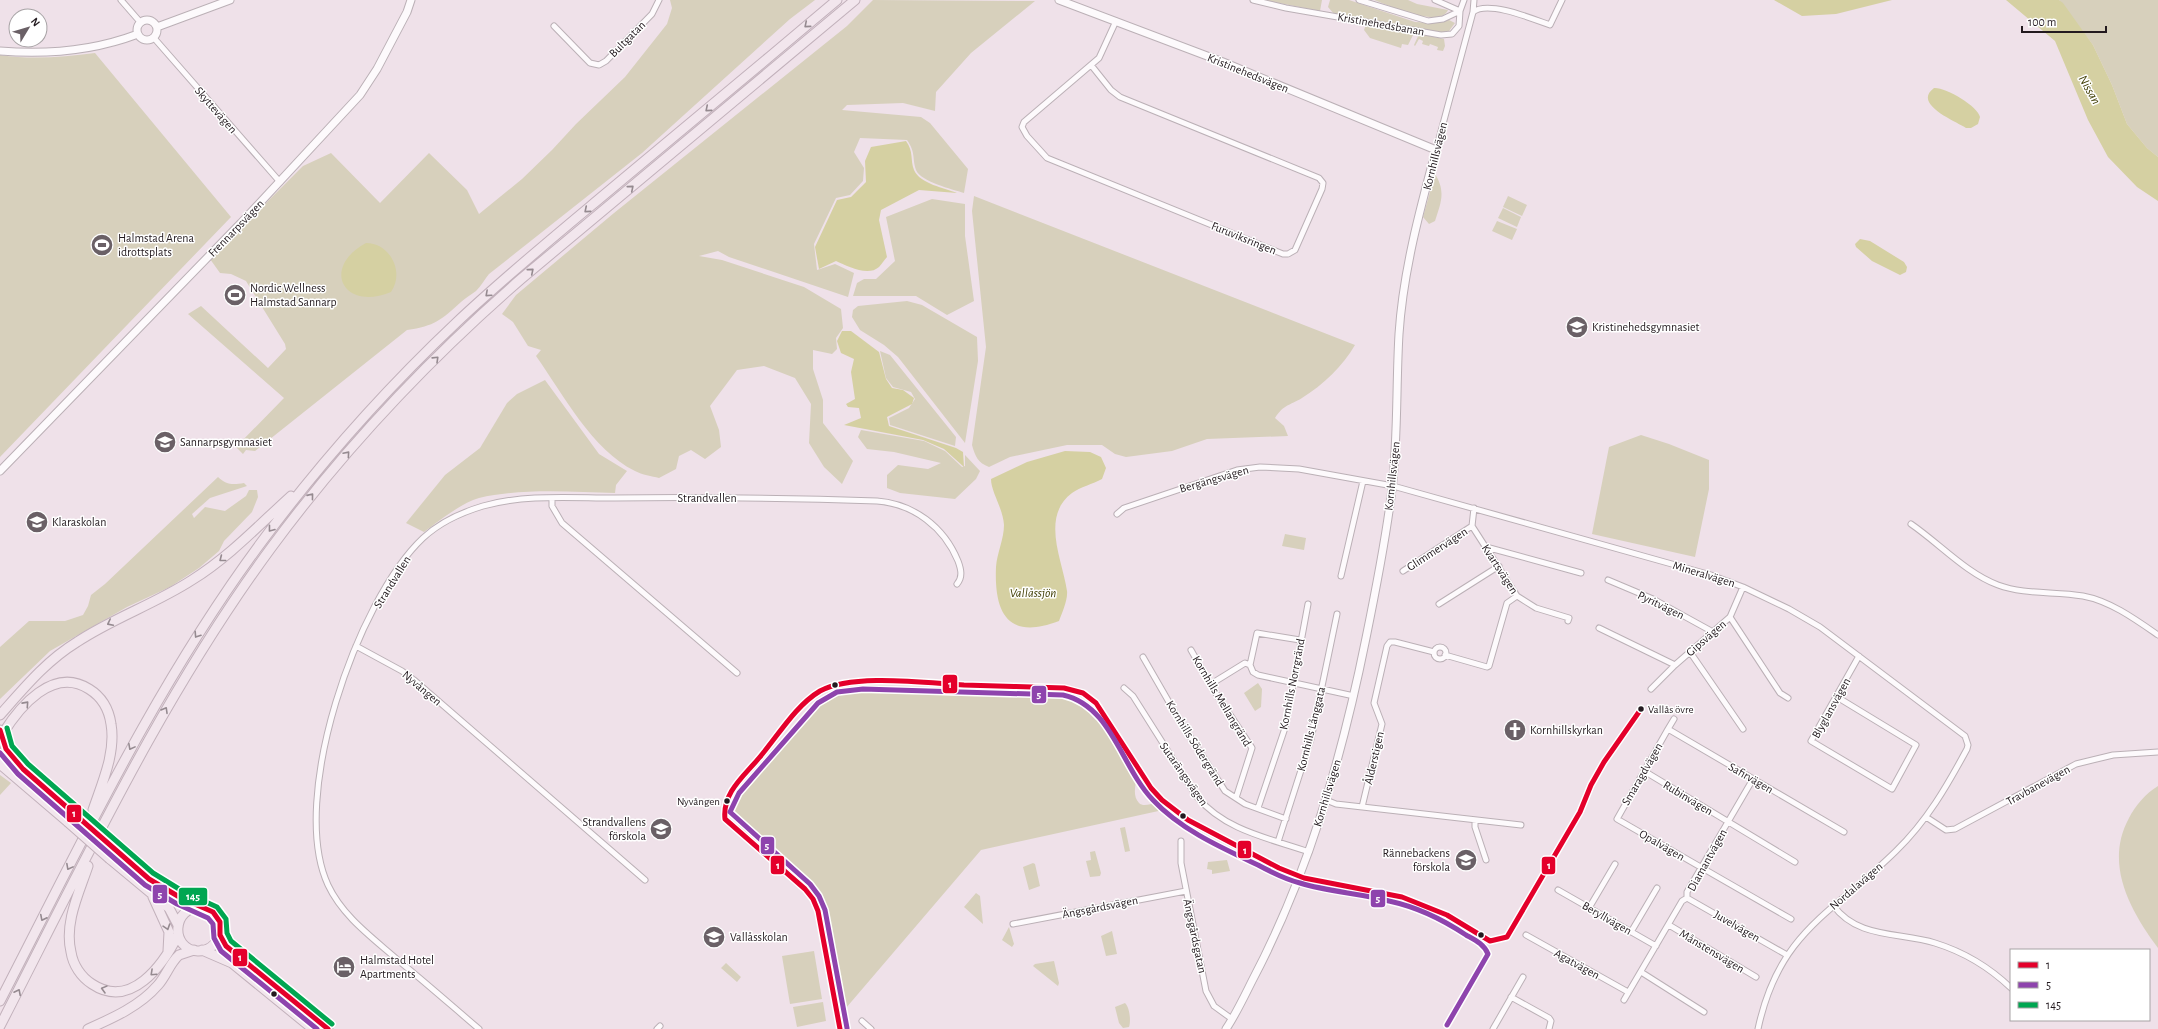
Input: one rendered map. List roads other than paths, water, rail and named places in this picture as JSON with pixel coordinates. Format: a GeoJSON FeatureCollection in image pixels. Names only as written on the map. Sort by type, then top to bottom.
{"type":"FeatureCollection","features":[{"type":"Feature","properties":{"kind":"highway"},"geometry":{"type":"LineString","coordinates":[[0,1001],[142,728],[197,635],[262,540],[313,476],[385,394],[485,296],[837,0]]}},
{"type":"Feature","properties":{"kind":"highway"},"geometry":{"type":"LineString","coordinates":[[0,1026],[96,840],[167,707],[232,604],[300,510],[393,402],[466,330],[520,280],[855,0]]}},
{"type":"Feature","properties":{"kind":"highway"},"geometry":{"type":"LineString","coordinates":[[0,715],[40,670],[64,651],[95,631],[178,589],[208,570],[313,476]]}},
{"type":"Feature","properties":{"kind":"highway"},"geometry":{"type":"LineString","coordinates":[[83,840],[109,763],[112,743],[111,724],[102,701],[93,691],[79,684],[54,684],[32,698],[1,739],[9,754],[17,763],[72,812],[115,850],[158,885],[208,909],[220,922],[220,934],[223,942],[230,950],[328,1029]]}},
{"type":"Feature","properties":{"kind":"highway"},"geometry":{"type":"LineString","coordinates":[[0,764],[169,908],[178,925]]}},
{"type":"Feature","properties":{"kind":"highway"},"geometry":{"type":"LineString","coordinates":[[96,840],[71,919],[69,942],[74,963],[86,981],[104,990],[114,991],[132,988],[141,983],[157,970],[164,961],[178,935],[178,925],[184,913],[192,908],[202,907]]}},
{"type":"Feature","properties":{"kind":"highway"},"geometry":{"type":"LineString","coordinates":[[152,894],[166,922],[169,932],[168,949],[164,961]]}},
{"type":"Feature","properties":{"kind":"highway"},"geometry":{"type":"LineString","coordinates":[[88,1029],[122,1013],[147,996],[164,978],[176,958],[183,952],[198,950],[215,943],[220,934]]}},
{"type":"Feature","properties":{"kind":"highway"},"geometry":{"type":"LineString","coordinates":[[178,935],[184,945],[232,963],[313,1029]]}},
{"type":"Feature","properties":{"kind":"street"},"geometry":{"type":"LineString","coordinates":[[121,0],[141,23]]}},
{"type":"Feature","properties":{"kind":"street"},"geometry":{"type":"LineString","coordinates":[[156,27],[230,0]]}},
{"type":"Feature","properties":{"kind":"street","name":"Frennarpsvägen"},"geometry":{"type":"LineString","coordinates":[[0,471],[280,182],[360,95],[377,69],[407,12],[411,0]]}},
{"type":"Feature","properties":{"kind":"street","name":"Bultgatan"},"geometry":{"type":"LineString","coordinates":[[554,26],[590,63],[599,65],[606,61],[652,14],[659,0]]}},
{"type":"Feature","properties":{"kind":"street","name":"Kristinehedsvägen"},"geometry":{"type":"LineString","coordinates":[[1059,0],[1116,21],[1436,150]]}},
{"type":"Feature","properties":{"kind":"street","name":"Kristinehedsbanan"},"geometry":{"type":"LineString","coordinates":[[1253,0],[1286,8],[1447,35],[1452,34],[1459,26],[1460,11],[1464,0]]}},
{"type":"Feature","properties":{"kind":"street","name":"Kristinehedsbanan"},"geometry":{"type":"LineString","coordinates":[[1359,0],[1428,21],[1443,19],[1460,11]]}},
{"type":"Feature","properties":{"kind":"street"},"geometry":{"type":"LineString","coordinates":[[1435,0],[1460,11]]}},
{"type":"Feature","properties":{"kind":"street","name":"Kornhillsvägen"},"geometry":{"type":"LineString","coordinates":[[1226,1029],[1270,948],[1295,891],[1326,800],[1354,696],[1377,584],[1393,486],[1399,332],[1410,259],[1436,150],[1473,12],[1474,0]]}},
{"type":"Feature","properties":{"kind":"street"},"geometry":{"type":"LineString","coordinates":[[1473,12],[1483,7],[1513,13],[1550,25],[1562,0]]}},
{"type":"Feature","properties":{"kind":"street"},"geometry":{"type":"LineString","coordinates":[[150,21],[156,27],[157,33],[154,38],[146,40],[138,34],[138,27],[141,23],[150,21]]}},
{"type":"Feature","properties":{"kind":"street","name":"Furuviksringen"},"geometry":{"type":"LineString","coordinates":[[1091,65],[1111,90],[1120,97],[1319,178],[1323,183],[1322,189],[1295,250],[1291,253],[1283,254],[1042,154],[1024,132],[1022,123],[1102,55],[1116,21]]}},
{"type":"Feature","properties":{"kind":"street"},"geometry":{"type":"LineString","coordinates":[[0,51],[62,52],[92,48],[138,34]]}},
{"type":"Feature","properties":{"kind":"street","name":"Skyttevägen"},"geometry":{"type":"LineString","coordinates":[[154,38],[280,182]]}},
{"type":"Feature","properties":{"kind":"street","name":"Bergängsvägen"},"geometry":{"type":"LineString","coordinates":[[1117,514],[1124,508],[1221,474],[1248,468],[1272,467],[1299,469],[1393,486]]}},
{"type":"Feature","properties":{"kind":"street"},"geometry":{"type":"LineString","coordinates":[[1341,576],[1363,481]]}},
{"type":"Feature","properties":{"kind":"street","name":"Mineralvägen"},"geometry":{"type":"LineString","coordinates":[[1393,486],[1711,575],[1743,586],[1790,609],[1820,627],[1965,736],[1968,745],[1967,749]]}},
{"type":"Feature","properties":{"kind":"street"},"geometry":{"type":"LineString","coordinates":[[552,498],[552,506],[562,523],[737,673]]}},
{"type":"Feature","properties":{"kind":"street","name":"Strandvallen"},"geometry":{"type":"LineString","coordinates":[[479,1029],[352,920],[336,899],[323,875],[316,837],[316,816],[324,752],[338,694],[356,646],[379,600],[402,561],[425,537],[450,520],[481,507],[511,499],[800,499],[886,501],[911,509],[930,522],[942,533],[954,552],[962,575],[957,584]]}},
{"type":"Feature","properties":{"kind":"street"},"geometry":{"type":"LineString","coordinates":[[1472,526],[1474,508]]}},
{"type":"Feature","properties":{"kind":"street"},"geometry":{"type":"LineString","coordinates":[[1911,524],[1975,573],[1992,583],[2007,588],[2083,596],[2098,600],[2132,617],[2158,634]]}},
{"type":"Feature","properties":{"kind":"street","name":"Kvartsvägen"},"geometry":{"type":"LineString","coordinates":[[1472,526],[1517,596],[1536,608],[1569,618],[1568,621]]}},
{"type":"Feature","properties":{"kind":"street","name":"Glimmervägen"},"geometry":{"type":"LineString","coordinates":[[1403,571],[1472,526]]}},
{"type":"Feature","properties":{"kind":"street"},"geometry":{"type":"LineString","coordinates":[[1486,547],[1581,573]]}},
{"type":"Feature","properties":{"kind":"street"},"geometry":{"type":"LineString","coordinates":[[1439,604],[1499,566]]}},
{"type":"Feature","properties":{"kind":"street","name":"Pyritvägen"},"geometry":{"type":"LineString","coordinates":[[1608,580],[1652,599],[1712,632]]}},
{"type":"Feature","properties":{"kind":"street","name":"Gipsvägen"},"geometry":{"type":"LineString","coordinates":[[1651,689],[1675,665],[1730,617],[1735,609],[1743,586]]}},
{"type":"Feature","properties":{"kind":"street"},"geometry":{"type":"LineString","coordinates":[[1445,656],[1445,651],[1442,648],[1437,648],[1434,652],[1435,657],[1438,659],[1445,656],[1487,667],[1489,666],[1507,604],[1517,596]]}},
{"type":"Feature","properties":{"kind":"street","name":"Kornhills Norrgränd"},"geometry":{"type":"LineString","coordinates":[[1258,808],[1285,728],[1294,683],[1300,640],[1308,604]]}},
{"type":"Feature","properties":{"kind":"street","name":"Kornhills Långgata"},"geometry":{"type":"LineString","coordinates":[[1278,842],[1311,739],[1337,614]]}},
{"type":"Feature","properties":{"kind":"street"},"geometry":{"type":"LineString","coordinates":[[1730,617],[1780,693],[1788,698]]}},
{"type":"Feature","properties":{"kind":"street","name":"Gipsvägen"},"geometry":{"type":"LineString","coordinates":[[1599,628],[1675,665]]}},
{"type":"Feature","properties":{"kind":"street"},"geometry":{"type":"LineString","coordinates":[[1211,684],[1248,664],[1257,633],[1300,640]]}},
{"type":"Feature","properties":{"kind":"street","name":"Ålderstigen"},"geometry":{"type":"LineString","coordinates":[[1362,807],[1382,724],[1374,703],[1387,646],[1390,642],[1396,642],[1434,652]]}},
{"type":"Feature","properties":{"kind":"street","name":"Nyvången"},"geometry":{"type":"LineString","coordinates":[[356,646],[402,671],[414,680],[645,880]]}},
{"type":"Feature","properties":{"kind":"street","name":"Kornhills Mellangränd"},"geometry":{"type":"LineString","coordinates":[[1191,650],[1252,748],[1236,798]]}},
{"type":"Feature","properties":{"kind":"street"},"geometry":{"type":"LineString","coordinates":[[1690,652],[1743,729]]}},
{"type":"Feature","properties":{"kind":"street","name":"Blyglansvägen"},"geometry":{"type":"LineString","coordinates":[[1836,697],[1916,745],[1892,789],[1811,741],[1859,656]]}},
{"type":"Feature","properties":{"kind":"street","name":"Kornhills Södergränd"},"geometry":{"type":"LineString","coordinates":[[1143,657],[1225,791],[1245,804],[1286,819]]}},
{"type":"Feature","properties":{"kind":"street"},"geometry":{"type":"LineString","coordinates":[[1248,664],[1255,674],[1321,690],[1354,696]]}},
{"type":"Feature","properties":{"kind":"street","name":"Sutarängsvägen"},"geometry":{"type":"LineString","coordinates":[[1124,688],[1133,696],[1197,797],[1207,808],[1234,827],[1309,852]]}},
{"type":"Feature","properties":{"kind":"street"},"geometry":{"type":"LineString","coordinates":[[1668,729],[1674,719]]}},
{"type":"Feature","properties":{"kind":"street","name":"Smaragdvägen"},"geometry":{"type":"LineString","coordinates":[[1617,819],[1668,729]]}},
{"type":"Feature","properties":{"kind":"street","name":"Safirvägen"},"geometry":{"type":"LineString","coordinates":[[1668,729],[1844,832]]}},
{"type":"Feature","properties":{"kind":"street","name":"Nordalavägen"},"geometry":{"type":"LineString","coordinates":[[1758,1029],[1763,1004],[1774,978],[1787,955],[1804,932],[1833,905],[1896,852],[1926,817],[1939,799],[1967,749]]}},
{"type":"Feature","properties":{"kind":"street","name":"Travbanevägen"},"geometry":{"type":"LineString","coordinates":[[1926,817],[1946,830],[1955,830],[2076,764],[2112,755],[2158,752]]}},
{"type":"Feature","properties":{"kind":"street","name":"Rubinvägen"},"geometry":{"type":"LineString","coordinates":[[1644,771],[1795,862]]}},
{"type":"Feature","properties":{"kind":"street","name":"Diamantvägen"},"geometry":{"type":"LineString","coordinates":[[1624,1000],[1682,901],[1688,898],[1687,892],[1753,779]]}},
{"type":"Feature","properties":{"kind":"street"},"geometry":{"type":"LineString","coordinates":[[1326,800],[1336,804],[1521,825]]}},
{"type":"Feature","properties":{"kind":"street","name":"Opalvägen"},"geometry":{"type":"LineString","coordinates":[[1617,819],[1791,919]]}},
{"type":"Feature","properties":{"kind":"street"},"geometry":{"type":"LineString","coordinates":[[1475,820],[1475,827],[1486,860]]}},
{"type":"Feature","properties":{"kind":"street","name":"Ängsgårdsgatan"},"geometry":{"type":"LineString","coordinates":[[1181,841],[1181,863],[1208,997],[1214,1006],[1232,1019]]}},
{"type":"Feature","properties":{"kind":"street"},"geometry":{"type":"LineString","coordinates":[[1589,908],[1615,864]]}},
{"type":"Feature","properties":{"kind":"street"},"geometry":{"type":"LineString","coordinates":[[1631,932],[1657,888]]}},
{"type":"Feature","properties":{"kind":"street","name":"Ängsgårdsvägen"},"geometry":{"type":"LineString","coordinates":[[1013,924],[1186,890]]}},
{"type":"Feature","properties":{"kind":"street","name":"Beryllvägen"},"geometry":{"type":"LineString","coordinates":[[1558,890],[1656,946]]}},
{"type":"Feature","properties":{"kind":"street","name":"Juvelvägen"},"geometry":{"type":"LineString","coordinates":[[1688,898],[1787,955]]}},
{"type":"Feature","properties":{"kind":"street"},"geometry":{"type":"LineString","coordinates":[[1833,905],[1853,924],[1875,933],[1924,940],[1959,952],[1984,966],[2010,987]]}},
{"type":"Feature","properties":{"kind":"street","name":"Månstensvägen"},"geometry":{"type":"LineString","coordinates":[[1669,925],[1756,977]]}},
{"type":"Feature","properties":{"kind":"street","name":"Agatvägen"},"geometry":{"type":"LineString","coordinates":[[1526,935],[1628,992]]}},
{"type":"Feature","properties":{"kind":"street"},"geometry":{"type":"LineString","coordinates":[[1641,972],[1704,1012]]}},
{"type":"Feature","properties":{"kind":"street"},"geometry":{"type":"LineString","coordinates":[[1493,1029],[1523,977]]}},
{"type":"Feature","properties":{"kind":"street"},"geometry":{"type":"LineString","coordinates":[[1511,997],[1549,1018],[1552,1021],[1549,1029]]}},
{"type":"Feature","properties":{"kind":"street"},"geometry":{"type":"LineString","coordinates":[[862,1021],[871,1029]]}},
{"type":"Feature","properties":{"kind":"water"},"geometry":{"type":"Polygon","coordinates":[[[1774,0],[1892,0],[1836,14],[1802,16],[1774,0]]]}},
{"type":"Feature","properties":{"kind":"water","name":"Nissan"},"geometry":{"type":"Polygon","coordinates":[[[2006,0],[2059,0],[2063,3],[2093,45],[2112,85],[2127,124],[2147,148],[2158,157],[2158,201],[2137,187],[2108,157],[2088,120],[2055,41],[2006,0]]]}},
{"type":"Feature","properties":{"kind":"water"},"geometry":{"type":"Polygon","coordinates":[[[1934,88],[1953,94],[1974,108],[1980,117],[1978,124],[1971,128],[1966,128],[1938,111],[1928,100],[1929,94],[1934,88]]]}},
{"type":"Feature","properties":{"kind":"water"},"geometry":{"type":"Polygon","coordinates":[[[906,141],[911,152],[914,170],[917,175],[933,185],[957,193],[919,190],[881,210],[879,220],[887,257],[879,267],[874,270],[858,270],[836,261],[819,269],[815,247],[837,200],[851,197],[866,182],[865,161],[871,147],[906,141]]]}},
{"type":"Feature","properties":{"kind":"water"},"geometry":{"type":"Polygon","coordinates":[[[1860,239],[1870,241],[1904,262],[1907,267],[1906,272],[1900,275],[1872,261],[1856,247],[1855,244],[1860,239]]]}},
{"type":"Feature","properties":{"kind":"water"},"geometry":{"type":"Polygon","coordinates":[[[366,243],[375,244],[382,248],[393,260],[396,268],[396,276],[395,284],[391,292],[375,297],[361,296],[350,292],[344,284],[341,275],[344,264],[352,253],[366,243]]]}},
{"type":"Feature","properties":{"kind":"water"},"geometry":{"type":"Polygon","coordinates":[[[842,331],[851,331],[879,352],[886,379],[892,388],[903,390],[914,398],[912,404],[887,417],[889,426],[956,448],[963,452],[964,467],[944,449],[923,440],[844,425],[861,418],[859,408],[848,407],[846,404],[855,399],[851,372],[854,359],[841,353],[837,341],[842,331]]]}},
{"type":"Feature","properties":{"kind":"water","name":"Vallåssjön"},"geometry":{"type":"Polygon","coordinates":[[[1065,451],[1090,452],[1101,457],[1106,468],[1102,479],[1072,493],[1062,503],[1057,514],[1055,527],[1056,540],[1067,591],[1067,598],[1059,621],[1042,626],[1028,627],[1017,625],[1008,619],[1002,610],[998,598],[996,567],[1004,525],[1002,512],[993,489],[991,479],[1027,462],[1065,451]]]}},
{"type":"Feature","properties":{"kind":"place","name":"Halmstad Arena idrottsplats"},"geometry":{"type":"Point","coordinates":[102,245]}},
{"type":"Feature","properties":{"kind":"place","name":"Nordic Wellness Halmstad Sannarp"},"geometry":{"type":"Point","coordinates":[235,295]}},
{"type":"Feature","properties":{"kind":"place","name":"Kristinehedsgymnasiet"},"geometry":{"type":"Point","coordinates":[1577,327]}},
{"type":"Feature","properties":{"kind":"place","name":"Sannarpsgymnasiet"},"geometry":{"type":"Point","coordinates":[165,442]}},
{"type":"Feature","properties":{"kind":"place","name":"Klaraskolan"},"geometry":{"type":"Point","coordinates":[37,522]}},
{"type":"Feature","properties":{"kind":"place","name":"Vallås övre"},"geometry":{"type":"Point","coordinates":[1641,709]}},
{"type":"Feature","properties":{"kind":"place","name":"Kornhillskyrkan"},"geometry":{"type":"Point","coordinates":[1515,730]}},
{"type":"Feature","properties":{"kind":"place","name":"Nyvången"},"geometry":{"type":"Point","coordinates":[727,801]}},
{"type":"Feature","properties":{"kind":"place","name":"Strandvallens förskola"},"geometry":{"type":"Point","coordinates":[661,829]}},
{"type":"Feature","properties":{"kind":"place","name":"Rännebackens förskola"},"geometry":{"type":"Point","coordinates":[1466,860]}},
{"type":"Feature","properties":{"kind":"place","name":"Vallåsskolan"},"geometry":{"type":"Point","coordinates":[714,937]}},
{"type":"Feature","properties":{"kind":"place","name":"Halmstad Hotel Apartments"},"geometry":{"type":"Point","coordinates":[344,967]}}]}
